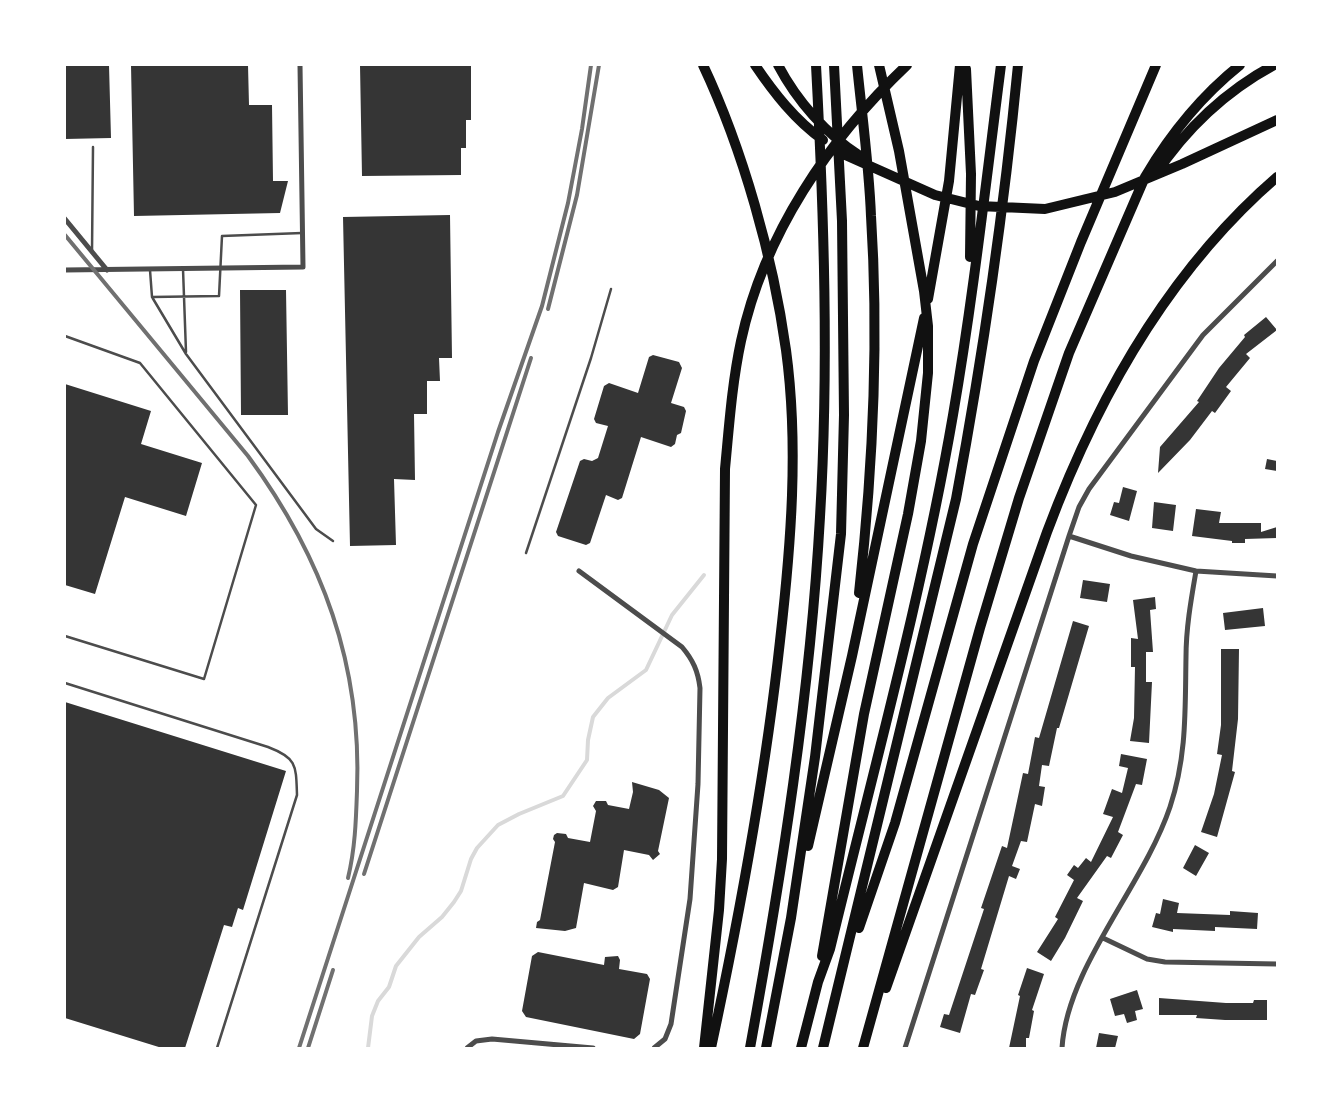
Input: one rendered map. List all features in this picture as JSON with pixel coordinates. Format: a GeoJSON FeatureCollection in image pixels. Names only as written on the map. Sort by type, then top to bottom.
{"type":"FeatureCollection","features":[{"type":"Feature","properties":{"kind":"highway"},"geometry":{"type":"LineString","coordinates":[[703,65],[740,159],[765,245],[786,350],[793,450],[788,573],[767,751],[741,910],[711,1048]]}},
{"type":"Feature","properties":{"kind":"highway"},"geometry":{"type":"LineString","coordinates":[[755,65],[773,92],[808,129],[843,154],[935,195],[978,206],[1046,209],[1083,201],[1150,178],[1277,120]]}},
{"type":"Feature","properties":{"kind":"highway"},"geometry":{"type":"LineString","coordinates":[[778,65],[805,105],[840,143],[890,176]]}},
{"type":"Feature","properties":{"kind":"highway"},"geometry":{"type":"LineString","coordinates":[[750,1048],[792,787],[807,674],[820,516],[825,359],[824,274],[816,65]]}},
{"type":"Feature","properties":{"kind":"highway"},"geometry":{"type":"LineString","coordinates":[[791,918],[815,757],[841,534],[844,415],[842,250],[834,65]]}},
{"type":"Feature","properties":{"kind":"highway"},"geometry":{"type":"LineString","coordinates":[[852,656],[867,525],[873,415],[871,214],[857,65]]}},
{"type":"Feature","properties":{"kind":"highway"},"geometry":{"type":"LineString","coordinates":[[801,1048],[818,982],[864,714],[908,514],[921,441],[928,373],[928,326],[921,272],[899,151],[879,65]]}},
{"type":"Feature","properties":{"kind":"highway"},"geometry":{"type":"LineString","coordinates":[[704,1048],[719,910],[724,777],[725,469],[730,405],[741,340],[758,284],[780,231],[809,181],[855,118],[907,65]]}},
{"type":"Feature","properties":{"kind":"highway"},"geometry":{"type":"LineString","coordinates":[[766,1048],[791,918],[852,656],[929,293],[949,181],[960,65]]}},
{"type":"Feature","properties":{"kind":"highway"},"geometry":{"type":"LineString","coordinates":[[965,65],[972,174],[967,322]]}},
{"type":"Feature","properties":{"kind":"highway"},"geometry":{"type":"LineString","coordinates":[[818,982],[830,949],[893,694],[925,555],[954,414],[1001,65]]}},
{"type":"Feature","properties":{"kind":"highway"},"geometry":{"type":"LineString","coordinates":[[824,1048],[954,508],[971,419],[1013,123],[1018,65]]}},
{"type":"Feature","properties":{"kind":"highway"},"geometry":{"type":"LineString","coordinates":[[837,993],[895,823],[956,601],[990,490],[1034,361],[1081,242],[1156,65]]}},
{"type":"Feature","properties":{"kind":"highway"},"geometry":{"type":"LineString","coordinates":[[864,1048],[980,628],[1019,498],[1069,353],[1123,224],[1145,177],[1179,124],[1210,90],[1240,65]]}},
{"type":"Feature","properties":{"kind":"highway"},"geometry":{"type":"LineString","coordinates":[[1123,224],[1161,167],[1205,115],[1247,82],[1274,65]]}},
{"type":"Feature","properties":{"kind":"highway"},"geometry":{"type":"LineString","coordinates":[[864,1048],[1047,532],[1063,490],[1098,413],[1148,325],[1192,265],[1234,217],[1277,177]]}},
{"type":"Feature","properties":{"kind":"street"},"geometry":{"type":"LineString","coordinates":[[65,270],[303,267],[300,65]]}},
{"type":"Feature","properties":{"kind":"street"},"geometry":{"type":"LineString","coordinates":[[65,218],[107,270]]}},
{"type":"Feature","properties":{"kind":"street"},"geometry":{"type":"LineString","coordinates":[[905,1048],[1079,507],[1088,489],[1203,335],[1277,261]]}},
{"type":"Feature","properties":{"kind":"street"},"geometry":{"type":"LineString","coordinates":[[1069,536],[1131,556],[1196,571],[1277,576]]}},
{"type":"Feature","properties":{"kind":"street"},"geometry":{"type":"LineString","coordinates":[[579,571],[672,640],[691,658],[698,673],[700,688],[698,784],[690,899],[671,1024],[665,1039],[654,1048]]}},
{"type":"Feature","properties":{"kind":"street"},"geometry":{"type":"LineString","coordinates":[[1062,1048],[1067,1019],[1075,994],[1103,938],[1159,836],[1179,773],[1186,722],[1188,624],[1196,571]]}},
{"type":"Feature","properties":{"kind":"street"},"geometry":{"type":"LineString","coordinates":[[1103,938],[1147,958],[1165,962],[1277,964]]}},
{"type":"Feature","properties":{"kind":"street"},"geometry":{"type":"LineString","coordinates":[[467,1048],[476,1041],[492,1039],[593,1048]]}},
{"type":"Feature","properties":{"kind":"lane"},"geometry":{"type":"LineString","coordinates":[[92,253],[93,147]]}},
{"type":"Feature","properties":{"kind":"lane"},"geometry":{"type":"LineString","coordinates":[[152,297],[219,296],[222,268],[222,236],[302,233]]}},
{"type":"Feature","properties":{"kind":"lane"},"geometry":{"type":"LineString","coordinates":[[150,269],[152,297],[186,354],[316,529],[334,541]]}},
{"type":"Feature","properties":{"kind":"lane"},"geometry":{"type":"LineString","coordinates":[[183,269],[186,354]]}},
{"type":"Feature","properties":{"kind":"lane"},"geometry":{"type":"LineString","coordinates":[[526,553],[591,358],[611,289]]}},
{"type":"Feature","properties":{"kind":"lane"},"geometry":{"type":"LineString","coordinates":[[65,336],[140,364],[256,505],[204,679],[65,636]]}},
{"type":"Feature","properties":{"kind":"lane"},"geometry":{"type":"LineString","coordinates":[[65,683],[268,747],[286,754],[295,765],[297,795],[217,1048]]}},
{"type":"Feature","properties":{"kind":"building"},"geometry":{"type":"Polygon","coordinates":[[[65,65],[109,65],[111,138],[65,139],[65,65]]]}},
{"type":"Feature","properties":{"kind":"building"},"geometry":{"type":"Polygon","coordinates":[[[131,65],[248,65],[249,105],[272,105],[273,181],[288,181],[280,213],[134,216],[131,65]]]}},
{"type":"Feature","properties":{"kind":"building"},"geometry":{"type":"Polygon","coordinates":[[[360,65],[471,65],[471,120],[466,120],[466,148],[461,148],[461,175],[362,176],[360,65]]]}},
{"type":"Feature","properties":{"kind":"building"},"geometry":{"type":"Polygon","coordinates":[[[450,215],[452,358],[439,358],[440,381],[427,381],[427,414],[414,414],[415,480],[394,479],[396,545],[350,546],[343,217],[450,215]]]}},
{"type":"Feature","properties":{"kind":"building"},"geometry":{"type":"Polygon","coordinates":[[[240,290],[286,290],[288,415],[241,415],[240,290]]]}},
{"type":"Feature","properties":{"kind":"building"},"geometry":{"type":"Polygon","coordinates":[[[1266,317],[1277,330],[1246,354],[1250,358],[1226,387],[1231,391],[1215,413],[1212,411],[1190,440],[1158,473],[1160,447],[1199,402],[1197,401],[1219,368],[1245,337],[1244,335],[1266,317]]]}},
{"type":"Feature","properties":{"kind":"building"},"geometry":{"type":"Polygon","coordinates":[[[653,355],[679,362],[682,368],[671,403],[684,407],[686,411],[681,433],[677,435],[675,444],[671,447],[641,437],[622,498],[618,500],[606,495],[590,543],[586,545],[558,536],[556,532],[580,461],[584,459],[592,461],[598,458],[608,426],[596,423],[594,419],[604,386],[609,383],[638,393],[649,357],[653,355]]]}},
{"type":"Feature","properties":{"kind":"building"},"geometry":{"type":"Polygon","coordinates":[[[65,384],[151,411],[141,444],[202,463],[186,516],[125,497],[95,594],[65,585],[65,384]]]}},
{"type":"Feature","properties":{"kind":"building"},"geometry":{"type":"Polygon","coordinates":[[[1267,459],[1277,461],[1277,471],[1265,469],[1267,459]]]}},
{"type":"Feature","properties":{"kind":"building"},"geometry":{"type":"Polygon","coordinates":[[[1123,487],[1137,491],[1129,521],[1110,515],[1114,502],[1119,503],[1123,487]]]}},
{"type":"Feature","properties":{"kind":"building"},"geometry":{"type":"Polygon","coordinates":[[[1154,502],[1176,505],[1173,531],[1152,528],[1154,502]]]}},
{"type":"Feature","properties":{"kind":"building"},"geometry":{"type":"Polygon","coordinates":[[[1196,509],[1221,512],[1219,523],[1261,523],[1261,532],[1277,527],[1277,538],[1245,539],[1245,543],[1232,543],[1232,541],[1192,536],[1196,509]]]}},
{"type":"Feature","properties":{"kind":"building"},"geometry":{"type":"Polygon","coordinates":[[[1083,580],[1110,584],[1107,602],[1080,598],[1083,580]]]}},
{"type":"Feature","properties":{"kind":"building"},"geometry":{"type":"Polygon","coordinates":[[[1155,597],[1156,609],[1150,610],[1153,652],[1146,652],[1146,682],[1152,682],[1149,743],[1130,741],[1134,718],[1135,667],[1131,667],[1131,638],[1138,639],[1133,600],[1155,597]]]}},
{"type":"Feature","properties":{"kind":"building"},"geometry":{"type":"Polygon","coordinates":[[[1263,608],[1265,626],[1225,630],[1223,613],[1263,608]]]}},
{"type":"Feature","properties":{"kind":"building"},"geometry":{"type":"Polygon","coordinates":[[[1073,621],[1089,626],[1059,728],[1057,728],[1049,766],[1042,765],[1039,786],[1045,787],[1042,806],[1035,804],[1027,842],[1021,841],[1012,866],[1020,869],[1016,879],[1009,876],[981,969],[984,970],[975,995],[971,994],[960,1033],[940,1027],[944,1014],[949,1015],[984,909],[981,908],[1002,846],[1007,848],[1023,773],[1028,774],[1035,737],[1039,738],[1073,621]]]}},
{"type":"Feature","properties":{"kind":"building"},"geometry":{"type":"Polygon","coordinates":[[[1221,649],[1239,649],[1238,719],[1232,771],[1235,772],[1217,837],[1201,832],[1214,794],[1222,755],[1217,754],[1221,725],[1221,649]]]}},
{"type":"Feature","properties":{"kind":"building"},"geometry":{"type":"Polygon","coordinates":[[[65,702],[286,771],[243,910],[238,908],[232,927],[224,925],[185,1048],[162,1048],[65,1018],[65,702]]]}},
{"type":"Feature","properties":{"kind":"building"},"geometry":{"type":"Polygon","coordinates":[[[1121,754],[1147,759],[1142,785],[1136,784],[1118,832],[1123,835],[1111,858],[1107,856],[1077,898],[1083,901],[1065,938],[1051,961],[1037,952],[1058,919],[1055,917],[1074,880],[1067,875],[1074,865],[1078,868],[1086,858],[1091,862],[1113,817],[1103,814],[1112,789],[1122,793],[1128,768],[1119,766],[1121,754]]]}},
{"type":"Feature","properties":{"kind":"building"},"geometry":{"type":"Polygon","coordinates":[[[632,782],[659,790],[669,798],[658,851],[660,854],[653,860],[649,855],[624,850],[618,887],[613,890],[584,883],[576,928],[565,931],[536,928],[537,922],[540,920],[555,842],[553,839],[554,835],[557,833],[566,834],[568,838],[590,842],[596,811],[593,806],[596,801],[606,801],[608,805],[629,809],[633,792],[632,782]]]}},
{"type":"Feature","properties":{"kind":"building"},"geometry":{"type":"Polygon","coordinates":[[[1195,845],[1209,853],[1196,876],[1183,868],[1195,845]]]}},
{"type":"Feature","properties":{"kind":"building"},"geometry":{"type":"Polygon","coordinates":[[[1163,899],[1179,903],[1177,913],[1230,915],[1230,911],[1258,913],[1257,929],[1215,927],[1215,931],[1173,929],[1173,932],[1152,927],[1156,913],[1160,914],[1163,899]]]}},
{"type":"Feature","properties":{"kind":"building"},"geometry":{"type":"Polygon","coordinates":[[[538,952],[604,965],[605,957],[618,956],[620,960],[619,969],[647,974],[650,979],[640,1034],[634,1039],[526,1017],[522,1011],[532,956],[538,952]]]}},
{"type":"Feature","properties":{"kind":"building"},"geometry":{"type":"Polygon","coordinates":[[[1027,968],[1044,974],[1032,1010],[1034,1011],[1029,1038],[1026,1038],[1026,1048],[1009,1048],[1020,996],[1018,995],[1027,968]]]}},
{"type":"Feature","properties":{"kind":"building"},"geometry":{"type":"Polygon","coordinates":[[[1137,990],[1143,1009],[1135,1011],[1137,1020],[1127,1023],[1124,1014],[1115,1016],[1110,999],[1137,990]]]}},
{"type":"Feature","properties":{"kind":"building"},"geometry":{"type":"Polygon","coordinates":[[[1159,998],[1226,1003],[1253,1003],[1254,1000],[1267,1000],[1267,1020],[1225,1020],[1196,1018],[1197,1015],[1159,1015],[1159,998]]]}},
{"type":"Feature","properties":{"kind":"building"},"geometry":{"type":"Polygon","coordinates":[[[1099,1033],[1118,1036],[1115,1048],[1096,1048],[1099,1033]]]}},
{"type":"Feature","properties":{"kind":"waterway"},"geometry":{"type":"LineString","coordinates":[[368,1048],[372,1016],[378,1001],[389,987],[396,966],[419,937],[442,917],[454,902],[461,891],[471,859],[477,848],[498,825],[563,796],[587,760],[588,740],[593,717],[608,698],[646,670],[672,615],[704,575]]}},
{"type":"Feature","properties":{"kind":"railway"},"geometry":{"type":"LineString","coordinates":[[299,1048],[498,432],[542,306],[568,203],[582,129],[591,65]]}},
{"type":"Feature","properties":{"kind":"railway"},"geometry":{"type":"LineString","coordinates":[[548,309],[577,195],[599,65]]}},
{"type":"Feature","properties":{"kind":"railway"},"geometry":{"type":"LineString","coordinates":[[65,235],[248,456],[297,534],[317,574],[332,614],[353,700],[357,745],[357,791],[354,846],[348,878]]}},
{"type":"Feature","properties":{"kind":"railway"},"geometry":{"type":"LineString","coordinates":[[364,874],[531,358]]}},
{"type":"Feature","properties":{"kind":"railway"},"geometry":{"type":"LineString","coordinates":[[308,1048],[333,970]]}}]}
